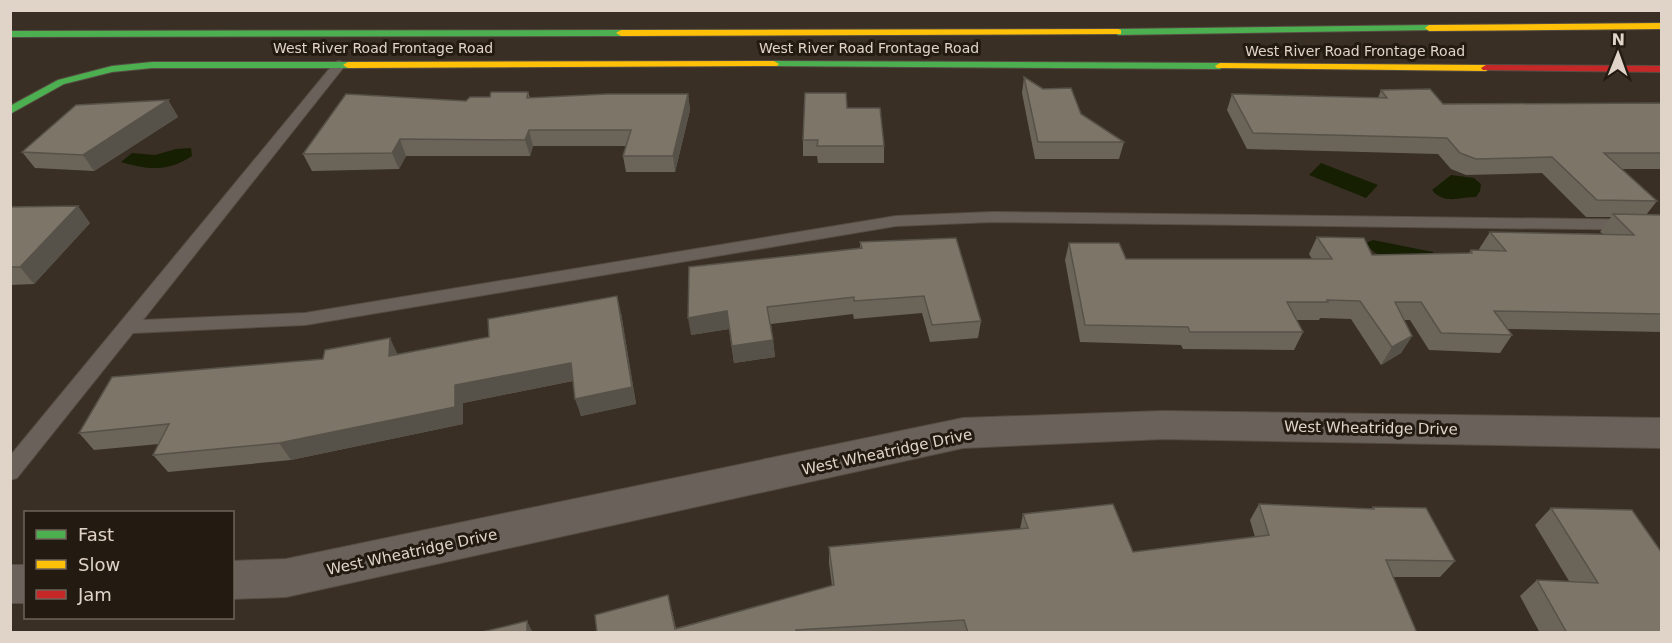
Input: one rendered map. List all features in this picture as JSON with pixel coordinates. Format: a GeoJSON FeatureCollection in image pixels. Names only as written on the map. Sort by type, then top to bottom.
{"type":"FeatureCollection","features":[{"type":"Feature","properties":{"kind":"main road"},"geometry":{"type":"LineString","coordinates":[[13,36],[35,22]]}},
{"type":"Feature","properties":{"kind":"main road"},"geometry":{"type":"LineString","coordinates":[[13,36],[1003,33],[1662,26]]}},
{"type":"Feature","properties":{"kind":"main road","name":"West River Road Frontage Road"},"geometry":{"type":"LineString","coordinates":[[10,111],[49,86],[76,75],[106,68],[152,65],[887,64],[1662,69]]}},
{"type":"Feature","properties":{"kind":"street","name":"West Wheatridge Drive"},"geometry":{"type":"LineString","coordinates":[[234,579],[286,578],[963,433],[1162,425],[1662,433]]}},
{"type":"Feature","properties":{"kind":"lane"},"geometry":{"type":"LineString","coordinates":[[10,472],[339,65]]}},
{"type":"Feature","properties":{"kind":"lane"},"geometry":{"type":"LineString","coordinates":[[128,327],[305,319],[896,221],[992,217],[1662,225]]}},
{"type":"Feature","properties":{"kind":"shaded area"},"geometry":{"type":"Polygon","coordinates":[[[191,148],[192,156],[166,167],[140,167],[121,162],[132,153],[155,155],[176,149],[191,148]]]}},
{"type":"Feature","properties":{"kind":"shaded area"},"geometry":{"type":"Polygon","coordinates":[[[1321,163],[1378,185],[1366,198],[1309,175],[1321,163]]]}},
{"type":"Feature","properties":{"kind":"shaded area"},"geometry":{"type":"Polygon","coordinates":[[[1451,175],[1474,178],[1481,184],[1476,197],[1447,199],[1437,195],[1432,190],[1451,175]]]}},
{"type":"Feature","properties":{"kind":"shaded area"},"geometry":{"type":"Polygon","coordinates":[[[1373,240],[1433,252],[1438,262],[1399,261],[1380,256],[1366,243],[1373,240]]]}},
{"type":"Feature","properties":{"kind":"building"},"geometry":{"type":"Polygon","coordinates":[[[1024,77],[1043,89],[1071,88],[1081,114],[1124,142],[1038,142],[1024,77]]]}},
{"type":"Feature","properties":{"kind":"building"},"geometry":{"type":"Polygon","coordinates":[[[1430,89],[1443,104],[1662,103],[1662,153],[1604,153],[1657,201],[1597,200],[1552,157],[1476,159],[1460,153],[1447,138],[1253,133],[1232,94],[1387,98],[1381,90],[1430,89]]]}},
{"type":"Feature","properties":{"kind":"building"},"geometry":{"type":"Polygon","coordinates":[[[491,92],[528,92],[527,98],[607,94],[688,94],[673,156],[623,156],[631,130],[529,130],[525,140],[400,139],[392,153],[303,154],[346,94],[466,101],[470,97],[490,97],[491,92]]]}},
{"type":"Feature","properties":{"kind":"building"},"geometry":{"type":"Polygon","coordinates":[[[805,93],[846,93],[847,108],[880,108],[884,146],[817,146],[818,140],[803,140],[805,93]]]}},
{"type":"Feature","properties":{"kind":"building"},"geometry":{"type":"Polygon","coordinates":[[[168,100],[83,155],[22,152],[76,105],[168,100]]]}},
{"type":"Feature","properties":{"kind":"building"},"geometry":{"type":"Polygon","coordinates":[[[78,206],[20,267],[10,267],[10,207],[78,206]]]}},
{"type":"Feature","properties":{"kind":"building"},"geometry":{"type":"Polygon","coordinates":[[[1613,214],[1662,215],[1662,314],[1494,311],[1512,335],[1441,333],[1421,302],[1395,302],[1412,336],[1392,347],[1360,301],[1287,302],[1303,332],[1190,332],[1188,327],[1085,325],[1069,243],[1119,243],[1126,259],[1332,259],[1317,237],[1364,238],[1372,255],[1472,253],[1471,250],[1506,251],[1490,232],[1634,235],[1613,214]]]}},
{"type":"Feature","properties":{"kind":"building"},"geometry":{"type":"Polygon","coordinates":[[[956,238],[981,321],[932,325],[924,296],[854,301],[854,297],[767,307],[773,340],[732,346],[727,311],[688,318],[689,267],[862,248],[860,242],[956,238]]]}},
{"type":"Feature","properties":{"kind":"building"},"geometry":{"type":"Polygon","coordinates":[[[617,296],[632,387],[575,399],[571,363],[455,385],[455,407],[279,443],[153,455],[169,424],[79,433],[112,377],[323,359],[325,350],[390,338],[389,356],[489,337],[488,319],[617,296]]]}},
{"type":"Feature","properties":{"kind":"building"},"geometry":{"type":"Polygon","coordinates":[[[1113,504],[1133,552],[1269,535],[1259,504],[1374,509],[1373,507],[1426,508],[1455,561],[1386,560],[1417,633],[968,633],[964,620],[796,630],[796,633],[597,633],[595,615],[668,595],[675,629],[834,585],[829,547],[1028,528],[1023,514],[1113,504]]]}},
{"type":"Feature","properties":{"kind":"building"},"geometry":{"type":"Polygon","coordinates":[[[1551,508],[1632,510],[1662,553],[1662,633],[1567,633],[1537,580],[1598,583],[1551,508]]]}},
{"type":"Feature","properties":{"kind":"building"},"geometry":{"type":"Polygon","coordinates":[[[527,621],[527,633],[478,633],[527,621]]]}},
{"type":"Feature","properties":{"kind":"traffic: fast"},"geometry":{"type":"LineString","coordinates":[[1118,32],[1429,28]]}},
{"type":"Feature","properties":{"kind":"traffic: fast"},"geometry":{"type":"LineString","coordinates":[[10,34],[621,33]]}},
{"type":"Feature","properties":{"kind":"traffic: fast"},"geometry":{"type":"LineString","coordinates":[[774,64],[1220,66]]}},
{"type":"Feature","properties":{"kind":"traffic: fast"},"geometry":{"type":"LineString","coordinates":[[10,111],[61,82],[112,69],[152,65],[348,65]]}},
{"type":"Feature","properties":{"kind":"traffic: slow"},"geometry":{"type":"LineString","coordinates":[[1429,28],[1662,26]]}},
{"type":"Feature","properties":{"kind":"traffic: slow"},"geometry":{"type":"LineString","coordinates":[[621,33],[1118,32]]}},
{"type":"Feature","properties":{"kind":"traffic: slow"},"geometry":{"type":"LineString","coordinates":[[348,65],[774,64]]}},
{"type":"Feature","properties":{"kind":"traffic: slow"},"geometry":{"type":"LineString","coordinates":[[1220,66],[1486,68]]}},
{"type":"Feature","properties":{"kind":"traffic: jam"},"geometry":{"type":"LineString","coordinates":[[1486,68],[1662,69]]}}]}
